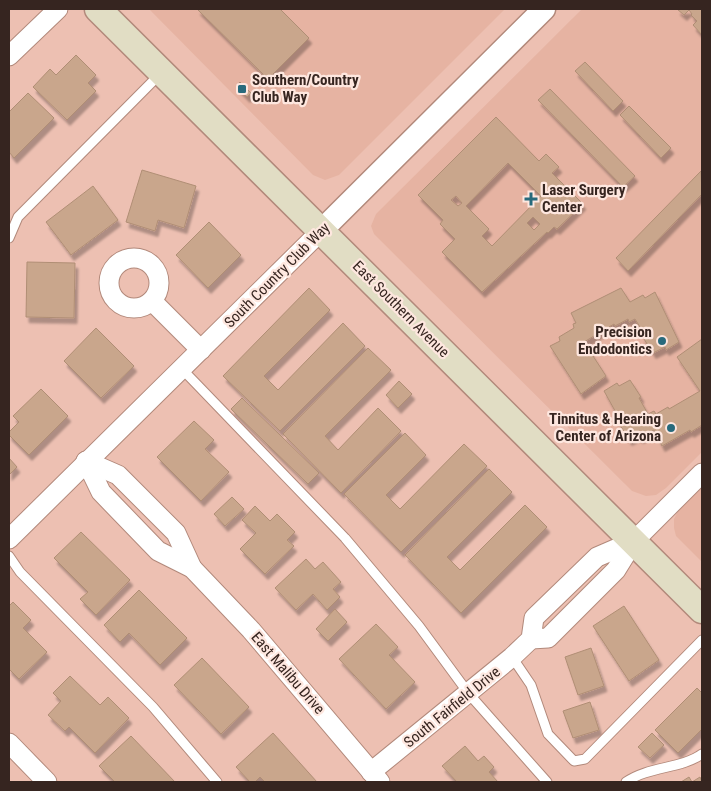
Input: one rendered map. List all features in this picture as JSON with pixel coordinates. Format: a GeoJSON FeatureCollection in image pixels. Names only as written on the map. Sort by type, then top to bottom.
{"type":"FeatureCollection","features":[{"type":"Feature","properties":{"kind":"main road","name":"East Southern Avenue"},"geometry":{"type":"LineString","coordinates":[[98,9],[702,610]]}},
{"type":"Feature","properties":{"kind":"street"},"geometry":{"type":"LineString","coordinates":[[9,56],[58,9]]}},
{"type":"Feature","properties":{"kind":"street","name":"South Country Club Way"},"geometry":{"type":"LineString","coordinates":[[9,539],[544,9]]}},
{"type":"Feature","properties":{"kind":"street"},"geometry":{"type":"LineString","coordinates":[[152,301],[201,350]]}},
{"type":"Feature","properties":{"kind":"street","name":"East Malibu Drive"},"geometry":{"type":"LineString","coordinates":[[86,461],[101,492],[158,551],[192,568],[251,630],[375,777]]}},
{"type":"Feature","properties":{"kind":"street","name":"South Fairfield Drive"},"geometry":{"type":"LineString","coordinates":[[375,777],[531,639],[548,638],[616,570],[634,541],[702,473]]}},
{"type":"Feature","properties":{"kind":"street"},"geometry":{"type":"LineString","coordinates":[[9,743],[47,782]]}},
{"type":"Feature","properties":{"kind":"lane"},"geometry":{"type":"LineString","coordinates":[[9,238],[18,217],[162,72]]}},
{"type":"Feature","properties":{"kind":"lane"},"geometry":{"type":"LineString","coordinates":[[182,369],[345,538],[419,626],[469,694],[547,782]]}},
{"type":"Feature","properties":{"kind":"lane"},"geometry":{"type":"LineString","coordinates":[[9,556],[20,572],[153,707],[217,782]]}},
{"type":"Feature","properties":{"kind":"lane"},"geometry":{"type":"LineString","coordinates":[[512,657],[531,685],[548,734],[574,761],[585,759],[702,640]]}},
{"type":"Feature","properties":{"kind":"lane"},"geometry":{"type":"LineString","coordinates":[[626,782],[659,768],[688,762],[702,754]]}},
{"type":"Feature","properties":{"kind":"shaded area"},"geometry":{"type":"Polygon","coordinates":[[[149,9],[505,9],[339,175],[325,180],[313,175],[149,9]]]}},
{"type":"Feature","properties":{"kind":"shaded area"},"geometry":{"type":"Polygon","coordinates":[[[582,9],[702,9],[702,452],[666,488],[656,495],[646,496],[632,491],[374,234],[371,226],[376,214],[582,9]]]}},
{"type":"Feature","properties":{"kind":"shaded area"},"geometry":{"type":"Polygon","coordinates":[[[702,486],[702,562],[676,536],[674,519],[678,511],[702,486]]]}},
{"type":"Feature","properties":{"kind":"building"},"geometry":{"type":"Polygon","coordinates":[[[197,9],[280,9],[309,38],[268,79],[197,9]]]}},
{"type":"Feature","properties":{"kind":"building"},"geometry":{"type":"Polygon","coordinates":[[[677,9],[702,9],[702,35],[693,25],[697,21],[689,10],[684,15],[677,9]]]}},
{"type":"Feature","properties":{"kind":"building"},"geometry":{"type":"Polygon","coordinates":[[[76,55],[96,75],[88,83],[96,91],[67,120],[33,87],[50,69],[56,75],[76,55]]]}},
{"type":"Feature","properties":{"kind":"building"},"geometry":{"type":"Polygon","coordinates":[[[585,62],[623,101],[613,111],[575,71],[585,62]]]}},
{"type":"Feature","properties":{"kind":"building"},"geometry":{"type":"Polygon","coordinates":[[[240,82],[251,93],[247,97],[236,86],[240,82]]]}},
{"type":"Feature","properties":{"kind":"building"},"geometry":{"type":"Polygon","coordinates":[[[550,89],[635,176],[623,187],[538,100],[550,89]]]}},
{"type":"Feature","properties":{"kind":"building"},"geometry":{"type":"Polygon","coordinates":[[[28,93],[54,118],[14,158],[9,152],[9,112],[28,93]]]}},
{"type":"Feature","properties":{"kind":"building"},"geometry":{"type":"Polygon","coordinates":[[[629,106],[671,148],[661,158],[620,115],[629,106]]]}},
{"type":"Feature","properties":{"kind":"building"},"geometry":{"type":"Polygon","coordinates":[[[496,117],[539,161],[546,154],[559,167],[552,173],[583,204],[557,229],[554,227],[547,232],[482,292],[442,252],[455,239],[440,224],[443,220],[418,195],[496,117]],[[508,163],[466,206],[489,229],[482,236],[492,246],[541,196],[508,163]],[[456,196],[451,200],[458,206],[462,203],[456,196]],[[533,217],[527,223],[534,230],[540,224],[533,217]]]}},
{"type":"Feature","properties":{"kind":"building"},"geometry":{"type":"Polygon","coordinates":[[[142,170],[196,186],[184,228],[158,220],[155,231],[126,222],[142,170]]]}},
{"type":"Feature","properties":{"kind":"building"},"geometry":{"type":"Polygon","coordinates":[[[701,171],[702,194],[628,271],[616,258],[701,171]]]}},
{"type":"Feature","properties":{"kind":"building"},"geometry":{"type":"Polygon","coordinates":[[[93,186],[118,220],[71,255],[46,222],[93,186]]]}},
{"type":"Feature","properties":{"kind":"building"},"geometry":{"type":"Polygon","coordinates":[[[209,222],[241,255],[208,288],[176,255],[209,222]]]}},
{"type":"Feature","properties":{"kind":"building"},"geometry":{"type":"Polygon","coordinates":[[[27,262],[75,263],[74,318],[26,317],[27,262]]]}},
{"type":"Feature","properties":{"kind":"building"},"geometry":{"type":"Polygon","coordinates":[[[309,288],[330,310],[264,376],[278,390],[343,323],[365,346],[280,431],[223,376],[309,288]]]}},
{"type":"Feature","properties":{"kind":"building","name":"Precision Endodontics"},"geometry":{"type":"Polygon","coordinates":[[[621,288],[630,302],[643,295],[645,298],[655,292],[679,342],[666,350],[665,347],[653,353],[642,336],[645,335],[635,319],[629,322],[628,319],[615,326],[614,324],[584,342],[606,376],[581,394],[550,346],[560,341],[559,337],[574,328],[573,324],[576,323],[571,313],[621,288]]]}},
{"type":"Feature","properties":{"kind":"building"},"geometry":{"type":"Polygon","coordinates":[[[96,328],[134,366],[101,398],[64,361],[96,328]]]}},
{"type":"Feature","properties":{"kind":"building"},"geometry":{"type":"Polygon","coordinates":[[[702,339],[702,425],[662,446],[654,430],[640,438],[638,435],[629,440],[617,420],[619,418],[604,391],[617,383],[619,386],[630,380],[641,397],[639,398],[648,414],[654,411],[656,414],[668,407],[669,409],[700,391],[677,357],[702,339]]]}},
{"type":"Feature","properties":{"kind":"building"},"geometry":{"type":"Polygon","coordinates":[[[368,348],[391,370],[325,436],[338,450],[378,408],[401,431],[341,493],[283,434],[368,348]]]}},
{"type":"Feature","properties":{"kind":"building"},"geometry":{"type":"Polygon","coordinates":[[[399,381],[412,394],[398,408],[386,395],[399,381]]]}},
{"type":"Feature","properties":{"kind":"building"},"geometry":{"type":"Polygon","coordinates":[[[41,389],[68,416],[29,455],[9,435],[9,432],[19,422],[13,416],[41,389]]]}},
{"type":"Feature","properties":{"kind":"building"},"geometry":{"type":"Polygon","coordinates":[[[242,398],[319,473],[308,484],[231,409],[242,398]]]}},
{"type":"Feature","properties":{"kind":"building"},"geometry":{"type":"Polygon","coordinates":[[[194,421],[214,440],[205,449],[229,472],[201,501],[157,457],[194,421]]]}},
{"type":"Feature","properties":{"kind":"building"},"geometry":{"type":"Polygon","coordinates":[[[405,433],[426,455],[386,495],[400,509],[464,444],[487,466],[401,552],[344,494],[405,433]]]}},
{"type":"Feature","properties":{"kind":"building"},"geometry":{"type":"Polygon","coordinates":[[[9,458],[17,467],[9,475],[9,458]]]}},
{"type":"Feature","properties":{"kind":"building"},"geometry":{"type":"Polygon","coordinates":[[[489,469],[512,492],[447,557],[460,570],[525,505],[547,527],[461,613],[405,555],[489,469]]]}},
{"type":"Feature","properties":{"kind":"building"},"geometry":{"type":"Polygon","coordinates":[[[232,497],[244,509],[225,526],[214,514],[232,497]]]}},
{"type":"Feature","properties":{"kind":"building"},"geometry":{"type":"Polygon","coordinates":[[[255,506],[270,521],[277,514],[295,532],[287,540],[294,546],[265,574],[240,549],[256,533],[242,520],[255,506]]]}},
{"type":"Feature","properties":{"kind":"building"},"geometry":{"type":"Polygon","coordinates":[[[81,532],[130,580],[96,615],[80,599],[88,592],[54,558],[81,532]]]}},
{"type":"Feature","properties":{"kind":"building"},"geometry":{"type":"Polygon","coordinates":[[[306,559],[315,569],[323,562],[341,582],[333,589],[340,597],[327,610],[313,594],[296,610],[275,588],[306,559]]]}},
{"type":"Feature","properties":{"kind":"building"},"geometry":{"type":"Polygon","coordinates":[[[139,590],[187,638],[160,665],[129,633],[120,642],[104,625],[139,590]]]}},
{"type":"Feature","properties":{"kind":"building"},"geometry":{"type":"Polygon","coordinates":[[[13,602],[31,620],[23,628],[47,652],[19,679],[9,669],[9,606],[13,602]]]}},
{"type":"Feature","properties":{"kind":"building"},"geometry":{"type":"Polygon","coordinates":[[[624,606],[659,660],[629,681],[593,626],[624,606]]]}},
{"type":"Feature","properties":{"kind":"building"},"geometry":{"type":"Polygon","coordinates":[[[335,609],[347,622],[328,641],[316,629],[335,609]]]}},
{"type":"Feature","properties":{"kind":"building"},"geometry":{"type":"Polygon","coordinates":[[[376,624],[398,647],[389,655],[415,682],[386,709],[339,659],[376,624]]]}},
{"type":"Feature","properties":{"kind":"building"},"geometry":{"type":"Polygon","coordinates":[[[591,648],[604,686],[578,695],[565,657],[591,648]]]}},
{"type":"Feature","properties":{"kind":"building"},"geometry":{"type":"Polygon","coordinates":[[[202,658],[249,707],[221,734],[174,685],[202,658]]]}},
{"type":"Feature","properties":{"kind":"building"},"geometry":{"type":"Polygon","coordinates":[[[70,676],[100,705],[108,697],[129,718],[95,753],[69,727],[65,731],[48,715],[61,701],[53,693],[70,676]]]}},
{"type":"Feature","properties":{"kind":"building"},"geometry":{"type":"Polygon","coordinates":[[[697,688],[702,693],[702,729],[678,753],[655,730],[697,688]]]}},
{"type":"Feature","properties":{"kind":"building"},"geometry":{"type":"Polygon","coordinates":[[[590,702],[599,730],[573,738],[563,711],[590,702]]]}},
{"type":"Feature","properties":{"kind":"building"},"geometry":{"type":"Polygon","coordinates":[[[273,733],[317,782],[265,782],[260,777],[255,782],[250,782],[236,767],[273,733]]]}},
{"type":"Feature","properties":{"kind":"building"},"geometry":{"type":"Polygon","coordinates":[[[652,733],[664,745],[650,758],[638,747],[652,733]]]}},
{"type":"Feature","properties":{"kind":"building"},"geometry":{"type":"Polygon","coordinates":[[[131,736],[175,782],[115,782],[99,766],[131,736]]]}},
{"type":"Feature","properties":{"kind":"building"},"geometry":{"type":"Polygon","coordinates":[[[465,746],[478,761],[484,756],[494,767],[489,772],[498,782],[457,782],[442,766],[465,746]]]}},
{"type":"Feature","properties":{"kind":"building"},"geometry":{"type":"Polygon","coordinates":[[[689,777],[692,782],[681,782],[689,777]]]}},
{"type":"Feature","properties":{"kind":"building"},"geometry":{"type":"Polygon","coordinates":[[[700,777],[702,782],[692,782],[700,777]]]}},
{"type":"Feature","properties":{"kind":"place","name":"Southern/Country Club Way"},"geometry":{"type":"Point","coordinates":[242,89]}},
{"type":"Feature","properties":{"kind":"place","name":"Laser Surgery Center"},"geometry":{"type":"Point","coordinates":[531,199]}},
{"type":"Feature","properties":{"kind":"place","name":"Precision Endodontics"},"geometry":{"type":"Point","coordinates":[662,341]}},
{"type":"Feature","properties":{"kind":"place","name":"Tinnitus & Hearing Center of Arizona"},"geometry":{"type":"Point","coordinates":[671,428]}}]}
